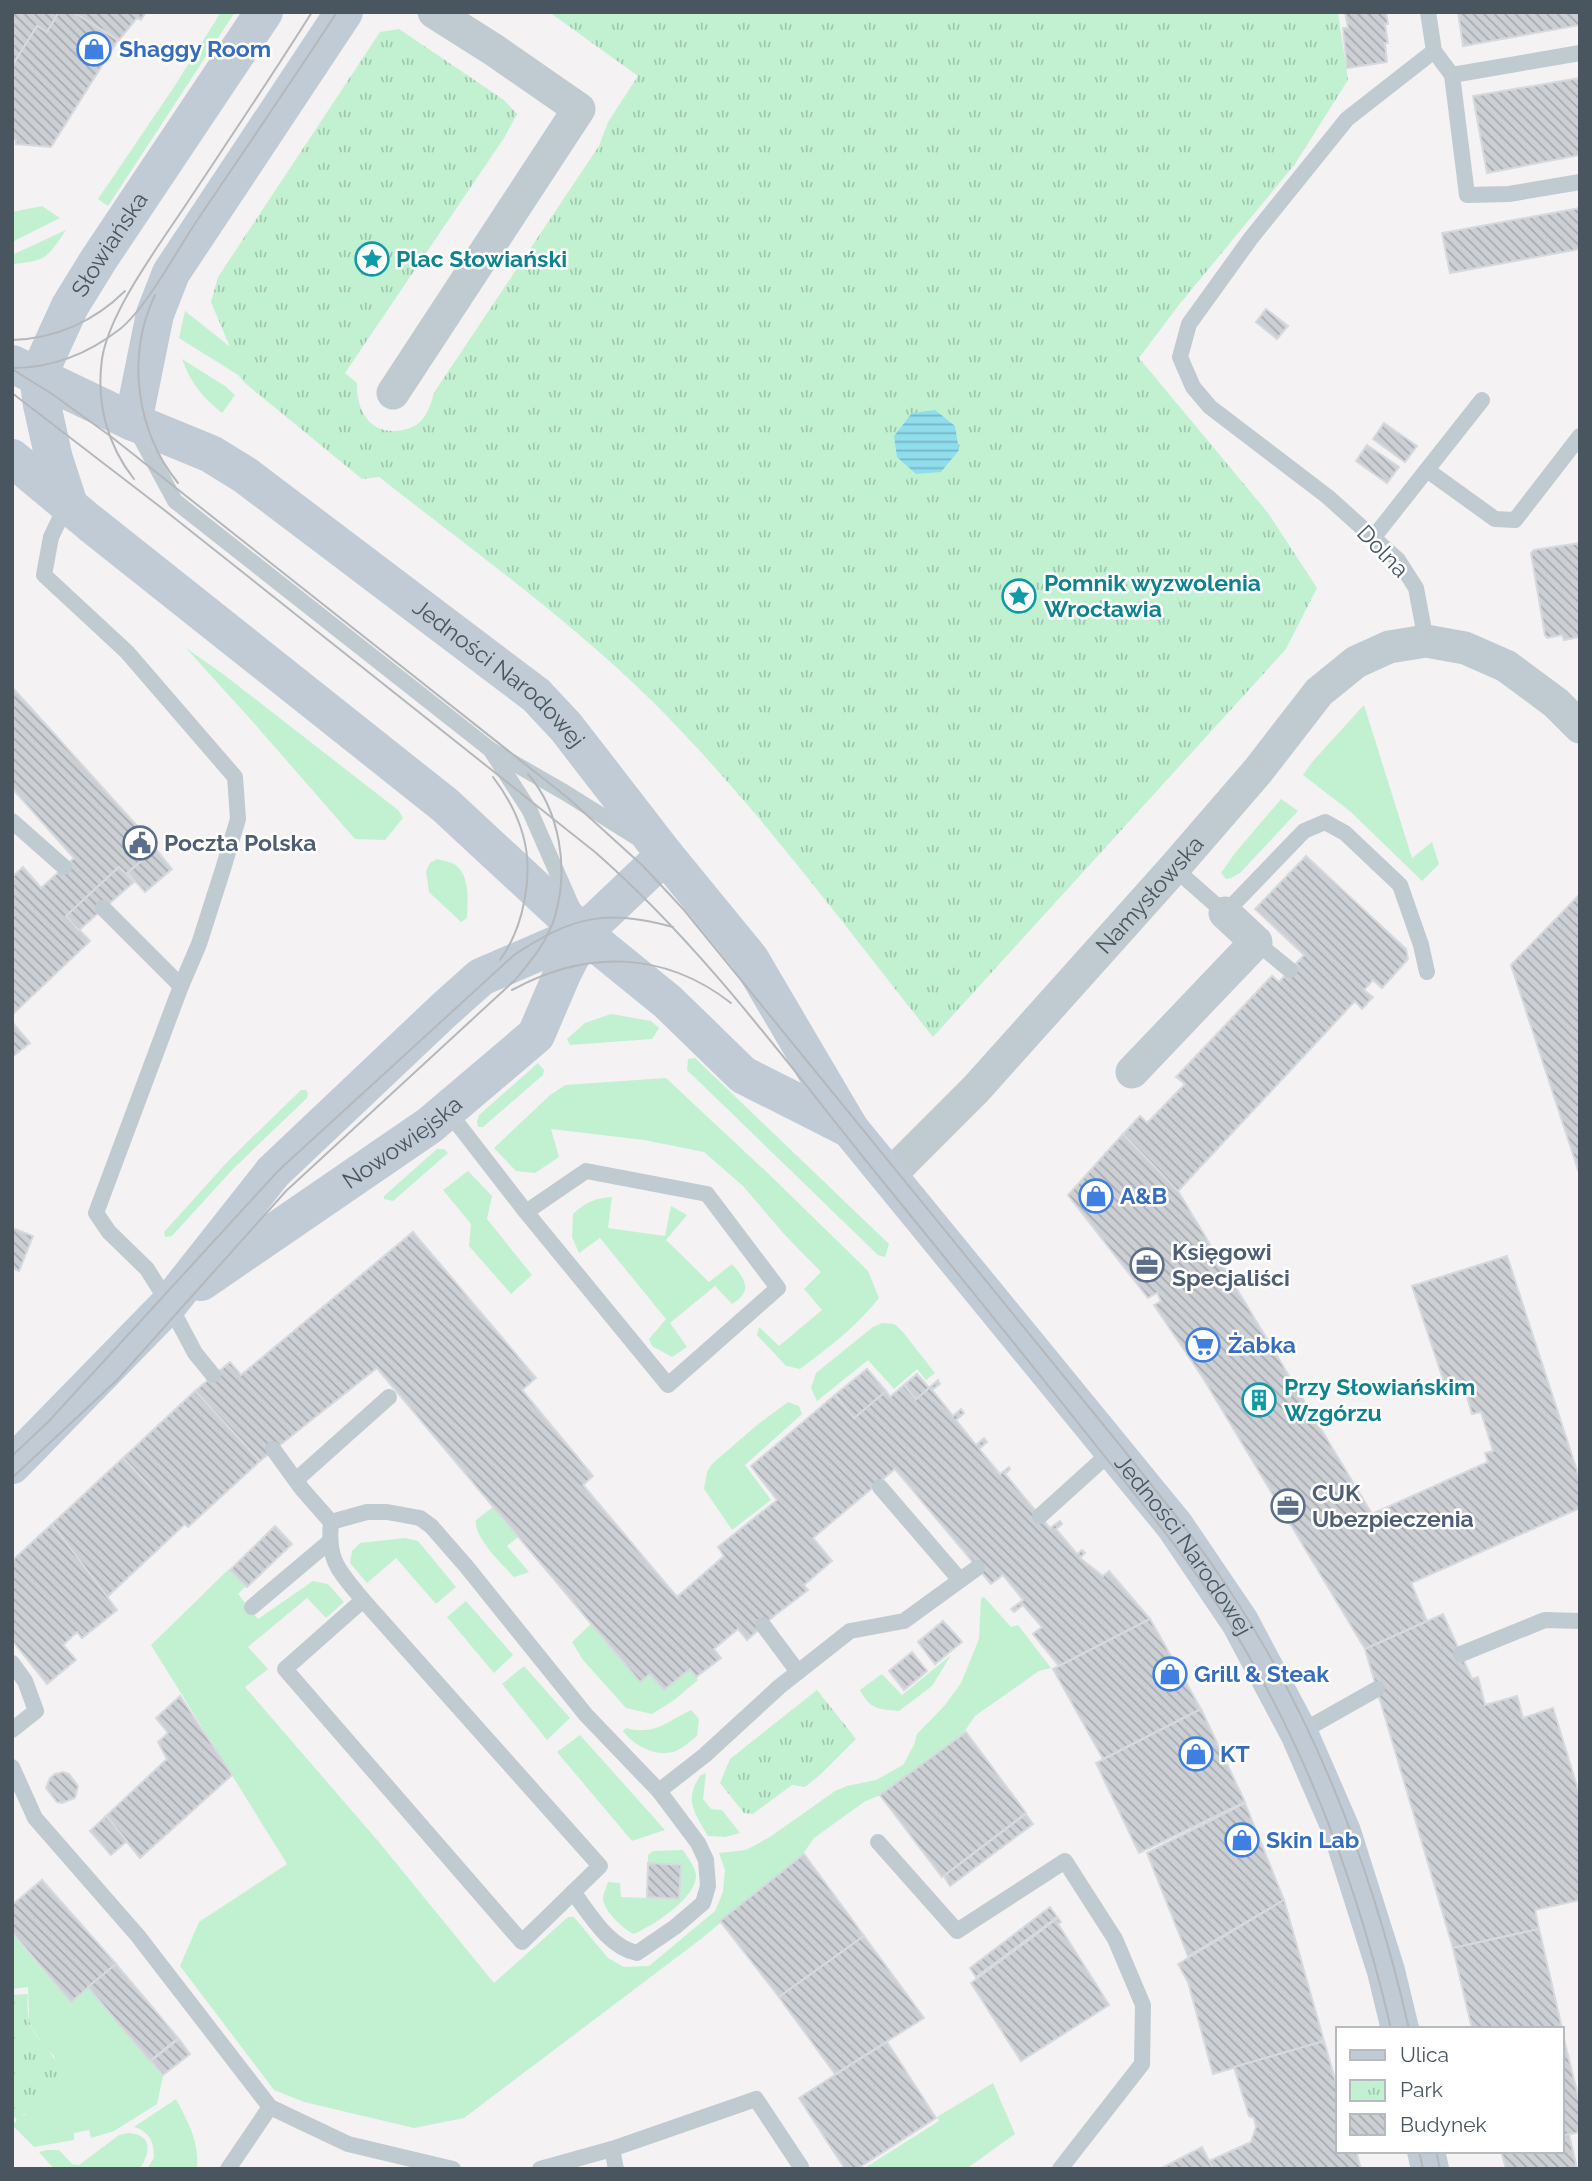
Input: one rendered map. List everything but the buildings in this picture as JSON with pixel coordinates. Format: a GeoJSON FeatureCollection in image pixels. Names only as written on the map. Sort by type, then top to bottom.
{"type":"FeatureCollection","features":[{"type":"Feature","properties":{"kind":"street","name":"Słowiańska"},"geometry":{"type":"LineString","coordinates":[[25,370],[264,12]]}},
{"type":"Feature","properties":{"kind":"street"},"geometry":{"type":"LineString","coordinates":[[133,422],[155,314],[171,273],[344,12]]}},
{"type":"Feature","properties":{"kind":"street"},"geometry":{"type":"LineString","coordinates":[[393,393],[579,109],[435,12]]}},
{"type":"Feature","properties":{"kind":"street","name":"Jedności Narodowej"},"geometry":{"type":"LineString","coordinates":[[25,370],[133,422],[211,454],[245,475],[536,695],[566,727],[750,959],[849,1129],[1174,1526],[1241,1622],[1299,1733],[1342,1832],[1386,1971],[1400,2027]]}},
{"type":"Feature","properties":{"kind":"street"},"geometry":{"type":"LineString","coordinates":[[25,370],[68,502]]}},
{"type":"Feature","properties":{"kind":"street","name":"Jedności Narodowej"},"geometry":{"type":"LineString","coordinates":[[12,458],[445,805],[583,933],[668,1002],[743,1075],[849,1129]]}},
{"type":"Feature","properties":{"kind":"street"},"geometry":{"type":"LineString","coordinates":[[1426,641],[1465,648],[1506,666],[1556,703],[1580,727]]}},
{"type":"Feature","properties":{"kind":"street","name":"Namysłowska"},"geometry":{"type":"LineString","coordinates":[[888,1177],[976,1089],[1174,868],[1257,772],[1319,692],[1356,662],[1389,647],[1426,641]]}},
{"type":"Feature","properties":{"kind":"street","name":"Nowowiejska"},"geometry":{"type":"LineString","coordinates":[[169,1304],[430,1125],[536,1035],[583,933],[665,855]]}},
{"type":"Feature","properties":{"kind":"street"},"geometry":{"type":"LineString","coordinates":[[1132,1072],[1256,942],[1225,913]]}},
{"type":"Feature","properties":{"kind":"street","name":"Nowowiejska"},"geometry":{"type":"LineString","coordinates":[[12,1465],[169,1304],[273,1172],[311,1134],[481,977],[583,933]]}},
{"type":"Feature","properties":{"kind":"lane"},"geometry":{"type":"LineString","coordinates":[[1428,12],[1434,51],[1452,75],[1468,195],[1509,194],[1580,182]]}},
{"type":"Feature","properties":{"kind":"lane","name":"Dolna"},"geometry":{"type":"LineString","coordinates":[[1426,641],[1416,588],[1398,561],[1328,497],[1210,407],[1193,387],[1180,357],[1189,324],[1251,238],[1347,119],[1434,51]]}},
{"type":"Feature","properties":{"kind":"lane"},"geometry":{"type":"LineString","coordinates":[[1452,75],[1580,53]]}},
{"type":"Feature","properties":{"kind":"lane"},"geometry":{"type":"LineString","coordinates":[[1373,538],[1482,400]]}},
{"type":"Feature","properties":{"kind":"lane"},"geometry":{"type":"LineString","coordinates":[[133,422],[175,501],[491,750],[665,855]]}},
{"type":"Feature","properties":{"kind":"lane"},"geometry":{"type":"LineString","coordinates":[[1427,470],[1495,519],[1515,520],[1580,436]]}},
{"type":"Feature","properties":{"kind":"lane"},"geometry":{"type":"LineString","coordinates":[[68,502],[51,537],[44,575],[127,652],[235,777],[238,819],[199,944],[96,1213],[109,1233],[147,1269],[195,1353],[213,1376]]}},
{"type":"Feature","properties":{"kind":"lane"},"geometry":{"type":"LineString","coordinates":[[491,750],[530,811],[583,933]]}},
{"type":"Feature","properties":{"kind":"lane"},"geometry":{"type":"LineString","coordinates":[[12,821],[64,867]]}},
{"type":"Feature","properties":{"kind":"lane"},"geometry":{"type":"LineString","coordinates":[[1174,868],[1225,913],[1304,831],[1325,822],[1345,833],[1400,885],[1421,945],[1427,972]]}},
{"type":"Feature","properties":{"kind":"lane"},"geometry":{"type":"LineString","coordinates":[[103,908],[181,986]]}},
{"type":"Feature","properties":{"kind":"lane"},"geometry":{"type":"LineString","coordinates":[[1256,942],[1290,970]]}},
{"type":"Feature","properties":{"kind":"lane"},"geometry":{"type":"LineString","coordinates":[[447,1110],[526,1212],[668,1385],[779,1288],[707,1194],[586,1171],[526,1212]]}},
{"type":"Feature","properties":{"kind":"lane"},"geometry":{"type":"LineString","coordinates":[[296,1480],[389,1397]]}},
{"type":"Feature","properties":{"kind":"lane"},"geometry":{"type":"LineString","coordinates":[[273,1449],[331,1522],[329,1542],[335,1565],[363,1600],[600,1866],[522,1942],[285,1669],[363,1600]]}},
{"type":"Feature","properties":{"kind":"lane"},"geometry":{"type":"LineString","coordinates":[[1040,1516],[1112,1450]]}},
{"type":"Feature","properties":{"kind":"lane"},"geometry":{"type":"LineString","coordinates":[[880,1487],[960,1580]]}},
{"type":"Feature","properties":{"kind":"lane"},"geometry":{"type":"LineString","coordinates":[[331,1522],[367,1512],[387,1512],[420,1518],[431,1526],[586,1715],[659,1791],[698,1843],[706,1860],[708,1886],[703,1903],[675,1927],[637,1953],[618,1946],[573,1892]]}},
{"type":"Feature","properties":{"kind":"lane"},"geometry":{"type":"LineString","coordinates":[[252,1606],[329,1542]]}},
{"type":"Feature","properties":{"kind":"lane"},"geometry":{"type":"LineString","coordinates":[[659,1791],[850,1631],[904,1621],[977,1568]]}},
{"type":"Feature","properties":{"kind":"lane"},"geometry":{"type":"LineString","coordinates":[[1461,1654],[1545,1620],[1580,1620]]}},
{"type":"Feature","properties":{"kind":"lane"},"geometry":{"type":"LineString","coordinates":[[763,1625],[798,1672]]}},
{"type":"Feature","properties":{"kind":"lane"},"geometry":{"type":"LineString","coordinates":[[12,1663],[25,1681],[36,1711],[12,1730]]}},
{"type":"Feature","properties":{"kind":"lane"},"geometry":{"type":"LineString","coordinates":[[1299,1733],[1377,1689]]}},
{"type":"Feature","properties":{"kind":"lane"},"geometry":{"type":"LineString","coordinates":[[12,1767],[36,1818],[138,1936],[270,2107],[348,2144],[453,2169]]}},
{"type":"Feature","properties":{"kind":"lane"},"geometry":{"type":"LineString","coordinates":[[878,1842],[957,1931],[1065,1861],[1115,1939],[1143,2005],[1142,2064],[1060,2169]]}},
{"type":"Feature","properties":{"kind":"lane"},"geometry":{"type":"LineString","coordinates":[[540,2169],[612,2149],[756,2099],[801,2167]]}},
{"type":"Feature","properties":{"kind":"lane"},"geometry":{"type":"LineString","coordinates":[[228,2169],[242,2162],[270,2107]]}},
{"type":"Feature","properties":{"kind":"lane"},"geometry":{"type":"LineString","coordinates":[[612,2149],[617,2169]]}},
{"type":"Feature","properties":{"kind":"green space"},"geometry":{"type":"Polygon","coordinates":[[[221,12],[235,12],[108,206],[98,199],[221,12]]]}},
{"type":"Feature","properties":{"kind":"green space"},"geometry":{"type":"Polygon","coordinates":[[[549,12],[1338,12],[1348,80],[1295,164],[1178,306],[1139,358],[1268,513],[1317,588],[1286,649],[933,1037],[764,824],[654,703],[555,614],[485,559],[379,477],[362,479],[245,383],[211,302],[218,277],[380,32],[399,29],[504,100],[517,114],[504,138],[345,373],[357,383],[362,410],[378,428],[396,431],[418,423],[428,411],[435,391],[599,146],[608,122],[638,76],[549,12]]]}},
{"type":"Feature","properties":{"kind":"green space"},"geometry":{"type":"Polygon","coordinates":[[[42,206],[60,218],[12,242],[12,212],[42,206]]]}},
{"type":"Feature","properties":{"kind":"green space"},"geometry":{"type":"Polygon","coordinates":[[[66,230],[45,256],[12,264],[12,255],[66,230]]]}},
{"type":"Feature","properties":{"kind":"green space"},"geometry":{"type":"Polygon","coordinates":[[[185,311],[248,361],[250,376],[245,383],[238,375],[179,338],[185,311]]]}},
{"type":"Feature","properties":{"kind":"green space"},"geometry":{"type":"Polygon","coordinates":[[[182,359],[235,395],[222,413],[198,389],[182,359]]]}},
{"type":"Feature","properties":{"kind":"green space"},"geometry":{"type":"Polygon","coordinates":[[[186,648],[398,810],[403,818],[385,840],[355,839],[186,648]]]}},
{"type":"Feature","properties":{"kind":"green space"},"geometry":{"type":"Polygon","coordinates":[[[1364,705],[1412,858],[1432,842],[1439,864],[1422,881],[1351,812],[1303,775],[1364,705]]]}},
{"type":"Feature","properties":{"kind":"green space"},"geometry":{"type":"Polygon","coordinates":[[[1281,799],[1298,811],[1240,873],[1226,879],[1221,873],[1281,799]]]}},
{"type":"Feature","properties":{"kind":"green space"},"geometry":{"type":"Polygon","coordinates":[[[437,859],[454,864],[463,874],[467,888],[467,918],[461,922],[429,892],[426,871],[430,863],[437,859]]]}},
{"type":"Feature","properties":{"kind":"green space"},"geometry":{"type":"Polygon","coordinates":[[[611,1014],[651,1021],[659,1028],[652,1039],[570,1045],[567,1039],[585,1023],[611,1014]]]}},
{"type":"Feature","properties":{"kind":"green space"},"geometry":{"type":"Polygon","coordinates":[[[695,1058],[889,1244],[885,1257],[878,1255],[687,1070],[688,1059],[695,1058]]]}},
{"type":"Feature","properties":{"kind":"green space"},"geometry":{"type":"Polygon","coordinates":[[[538,1063],[544,1070],[543,1075],[483,1127],[478,1127],[479,1115],[538,1063]]]}},
{"type":"Feature","properties":{"kind":"green space"},"geometry":{"type":"Polygon","coordinates":[[[666,1078],[868,1271],[879,1298],[832,1345],[800,1369],[786,1366],[757,1335],[759,1327],[779,1346],[822,1310],[804,1289],[821,1272],[743,1186],[704,1152],[644,1140],[551,1129],[559,1157],[535,1173],[516,1171],[494,1148],[549,1096],[565,1085],[666,1078]]]}},
{"type":"Feature","properties":{"kind":"green space"},"geometry":{"type":"Polygon","coordinates":[[[301,1090],[306,1090],[307,1098],[233,1169],[172,1236],[165,1237],[164,1232],[230,1159],[301,1090]]]}},
{"type":"Feature","properties":{"kind":"green space"},"geometry":{"type":"Polygon","coordinates":[[[437,1149],[444,1149],[448,1153],[393,1201],[384,1199],[384,1196],[437,1149]]]}},
{"type":"Feature","properties":{"kind":"green space"},"geometry":{"type":"Polygon","coordinates":[[[468,1171],[492,1196],[487,1219],[532,1275],[511,1294],[469,1246],[471,1224],[443,1190],[468,1171]]]}},
{"type":"Feature","properties":{"kind":"green space"},"geometry":{"type":"Polygon","coordinates":[[[612,1197],[608,1228],[665,1236],[671,1206],[687,1215],[666,1240],[709,1282],[732,1264],[744,1280],[743,1295],[732,1304],[715,1286],[670,1323],[687,1347],[672,1357],[652,1346],[649,1339],[666,1319],[600,1238],[579,1253],[572,1237],[573,1214],[591,1201],[612,1197]]]}},
{"type":"Feature","properties":{"kind":"green space"},"geometry":{"type":"Polygon","coordinates":[[[882,1323],[894,1324],[902,1331],[935,1373],[926,1380],[917,1369],[894,1389],[868,1360],[817,1401],[811,1388],[816,1373],[873,1327],[882,1323]]]}},
{"type":"Feature","properties":{"kind":"green space"},"geometry":{"type":"Polygon","coordinates":[[[788,1402],[799,1406],[802,1414],[745,1465],[771,1500],[732,1530],[704,1489],[707,1472],[712,1464],[757,1425],[788,1402]]]}},
{"type":"Feature","properties":{"kind":"green space"},"geometry":{"type":"Polygon","coordinates":[[[493,1507],[518,1537],[507,1546],[529,1572],[514,1577],[479,1534],[476,1520],[493,1507]]]}},
{"type":"Feature","properties":{"kind":"green space"},"geometry":{"type":"Polygon","coordinates":[[[405,1538],[418,1541],[456,1587],[436,1604],[396,1558],[367,1583],[350,1563],[352,1551],[360,1543],[405,1538]]]}},
{"type":"Feature","properties":{"kind":"green space"},"geometry":{"type":"Polygon","coordinates":[[[229,1569],[246,1586],[238,1594],[258,1619],[313,1581],[328,1584],[344,1602],[326,1618],[307,1598],[248,1647],[268,1669],[245,1687],[378,1841],[494,1983],[568,1917],[574,1917],[608,1958],[624,1967],[649,1966],[715,1911],[723,1892],[725,1870],[719,1853],[746,1850],[770,1837],[835,1791],[876,1780],[903,1765],[917,1734],[945,1705],[961,1683],[979,1639],[981,1598],[984,1597],[1011,1627],[1018,1625],[1051,1668],[1039,1671],[975,1716],[956,1744],[880,1795],[864,1802],[814,1838],[803,1854],[701,1939],[464,2118],[414,2128],[304,2102],[274,2090],[180,1966],[199,1922],[287,1864],[151,1645],[229,1569]]]}},
{"type":"Feature","properties":{"kind":"green space"},"geometry":{"type":"Polygon","coordinates":[[[466,1601],[513,1655],[494,1673],[447,1617],[466,1601]]]}},
{"type":"Feature","properties":{"kind":"green space"},"geometry":{"type":"Polygon","coordinates":[[[591,1624],[665,1690],[690,1669],[698,1680],[652,1714],[626,1708],[583,1660],[572,1642],[591,1624]]]}},
{"type":"Feature","properties":{"kind":"green space"},"geometry":{"type":"Polygon","coordinates":[[[951,1655],[932,1686],[899,1711],[871,1705],[860,1690],[882,1674],[902,1695],[951,1655]]]}},
{"type":"Feature","properties":{"kind":"green space"},"geometry":{"type":"Polygon","coordinates":[[[524,1666],[570,1718],[547,1740],[502,1684],[524,1666]]]}},
{"type":"Feature","properties":{"kind":"green space"},"geometry":{"type":"Polygon","coordinates":[[[817,1690],[856,1739],[805,1787],[792,1785],[753,1814],[744,1813],[720,1783],[730,1759],[817,1690]]]}},
{"type":"Feature","properties":{"kind":"green space"},"geometry":{"type":"Polygon","coordinates":[[[691,1710],[699,1719],[697,1736],[673,1752],[659,1753],[645,1749],[623,1731],[626,1728],[653,1729],[691,1710]]]}},
{"type":"Feature","properties":{"kind":"green space"},"geometry":{"type":"Polygon","coordinates":[[[580,1735],[665,1830],[632,1841],[557,1752],[580,1735]]]}},
{"type":"Feature","properties":{"kind":"green space"},"geometry":{"type":"Polygon","coordinates":[[[706,1773],[703,1799],[711,1809],[722,1810],[740,1833],[725,1837],[708,1836],[699,1821],[693,1806],[693,1792],[701,1775],[706,1773]]]}},
{"type":"Feature","properties":{"kind":"green space"},"geometry":{"type":"Polygon","coordinates":[[[683,1850],[696,1875],[689,1893],[662,1918],[634,1934],[630,1932],[615,1920],[604,1904],[603,1897],[608,1882],[620,1883],[621,1897],[679,1899],[681,1865],[648,1863],[648,1855],[653,1851],[683,1850]]]}},
{"type":"Feature","properties":{"kind":"green space"},"geometry":{"type":"Polygon","coordinates":[[[12,1934],[71,2003],[88,1988],[163,2076],[157,2104],[114,2131],[91,2138],[89,2130],[74,2133],[74,2140],[34,2147],[12,2125],[17,2120],[13,2115],[25,2115],[57,2076],[54,2056],[32,2029],[29,2020],[28,1987],[12,1989],[12,1934]]]}},
{"type":"Feature","properties":{"kind":"green space"},"geometry":{"type":"Polygon","coordinates":[[[28,1994],[31,2027],[53,2056],[57,2076],[63,2080],[41,2098],[28,2114],[13,2115],[12,1995],[28,1994]]]}},
{"type":"Feature","properties":{"kind":"green space"},"geometry":{"type":"Polygon","coordinates":[[[993,2083],[1015,2134],[966,2169],[863,2169],[939,2121],[937,2117],[993,2083]]]}},
{"type":"Feature","properties":{"kind":"green space"},"geometry":{"type":"Polygon","coordinates":[[[176,2099],[195,2141],[197,2169],[147,2169],[154,2158],[152,2142],[144,2132],[134,2127],[176,2099]]]}},
{"type":"Feature","properties":{"kind":"green space"},"geometry":{"type":"Polygon","coordinates":[[[128,2133],[142,2137],[148,2145],[140,2169],[54,2169],[39,2152],[59,2150],[72,2164],[79,2165],[119,2135],[128,2133]]]}},
{"type":"Feature","properties":{"kind":"water"},"geometry":{"type":"Polygon","coordinates":[[[935,410],[955,426],[959,450],[941,472],[916,474],[897,457],[894,436],[912,413],[935,410]]]}},
{"type":"Feature","properties":{"kind":"tram line"},"geometry":{"type":"LineString","coordinates":[[134,479],[110,437],[102,407],[101,375],[106,341],[124,302],[148,261],[312,12]]}},
{"type":"Feature","properties":{"kind":"tram line"},"geometry":{"type":"LineString","coordinates":[[12,368],[42,365],[69,358],[108,338],[130,320],[160,280],[337,12]]}},
{"type":"Feature","properties":{"kind":"tram line"},"geometry":{"type":"LineString","coordinates":[[12,340],[44,336],[73,326],[101,311],[125,291]]}},
{"type":"Feature","properties":{"kind":"tram line"},"geometry":{"type":"LineString","coordinates":[[155,295],[140,343],[140,392],[153,440],[178,483]]}},
{"type":"Feature","properties":{"kind":"tram line"},"geometry":{"type":"LineString","coordinates":[[12,369],[109,435],[568,798],[643,866],[684,910],[1119,1444],[1228,1588],[1288,1691],[1338,1800],[1378,1914],[1409,2027]]}},
{"type":"Feature","properties":{"kind":"tram line"},"geometry":{"type":"LineString","coordinates":[[12,393],[163,509],[595,852],[675,930],[749,1014],[1155,1520],[1193,1569],[1227,1620],[1291,1737],[1332,1832],[1365,1929],[1391,2027]]}},
{"type":"Feature","properties":{"kind":"tram line"},"geometry":{"type":"LineString","coordinates":[[12,1478],[117,1380],[286,1191],[515,980],[533,958],[548,934],[555,916],[561,860],[559,841],[548,805],[528,774]]}},
{"type":"Feature","properties":{"kind":"tram line"},"geometry":{"type":"LineString","coordinates":[[493,777],[518,819],[527,866],[521,916],[500,960]]}},
{"type":"Feature","properties":{"kind":"tram line"},"geometry":{"type":"LineString","coordinates":[[12,1456],[49,1421],[279,1170],[514,955],[554,932],[590,920],[628,918],[673,927]]}},
{"type":"Feature","properties":{"kind":"tram line"},"geometry":{"type":"LineString","coordinates":[[512,990],[567,968],[623,962],[651,965],[678,973],[731,1003]]}},
{"type":"Feature","properties":{"kind":"tram line"},"geometry":{"type":"LineString","coordinates":[[1419,2153],[1423,2169]]}},
{"type":"Feature","properties":{"kind":"tram line"},"geometry":{"type":"LineString","coordinates":[[1436,2153],[1440,2169]]}},
{"type":"Feature","properties":{"kind":"place","name":"Shaggy Room"},"geometry":{"type":"Point","coordinates":[94,49]}},
{"type":"Feature","properties":{"kind":"place","name":"Plac Słowiański"},"geometry":{"type":"Point","coordinates":[372,259]}},
{"type":"Feature","properties":{"kind":"place","name":"Pomnik wyzwolenia Wrocławia"},"geometry":{"type":"Point","coordinates":[1019,596]}},
{"type":"Feature","properties":{"kind":"place","name":"Poczta Polska"},"geometry":{"type":"Point","coordinates":[140,843]}},
{"type":"Feature","properties":{"kind":"place","name":"A&B"},"geometry":{"type":"Point","coordinates":[1096,1196]}},
{"type":"Feature","properties":{"kind":"place","name":"Księgowi Specjaliści"},"geometry":{"type":"Point","coordinates":[1147,1265]}},
{"type":"Feature","properties":{"kind":"place","name":"Żabka"},"geometry":{"type":"Point","coordinates":[1203,1345]}},
{"type":"Feature","properties":{"kind":"place","name":"Przy Słowiańskim Wzgórzu"},"geometry":{"type":"Point","coordinates":[1259,1400]}},
{"type":"Feature","properties":{"kind":"place","name":"CUK Ubezpieczenia"},"geometry":{"type":"Point","coordinates":[1288,1506]}},
{"type":"Feature","properties":{"kind":"place","name":"Grill & Steak"},"geometry":{"type":"Point","coordinates":[1170,1674]}},
{"type":"Feature","properties":{"kind":"place","name":"KT"},"geometry":{"type":"Point","coordinates":[1196,1754]}},
{"type":"Feature","properties":{"kind":"place","name":"Skin Lab"},"geometry":{"type":"Point","coordinates":[1242,1840]}}]}
